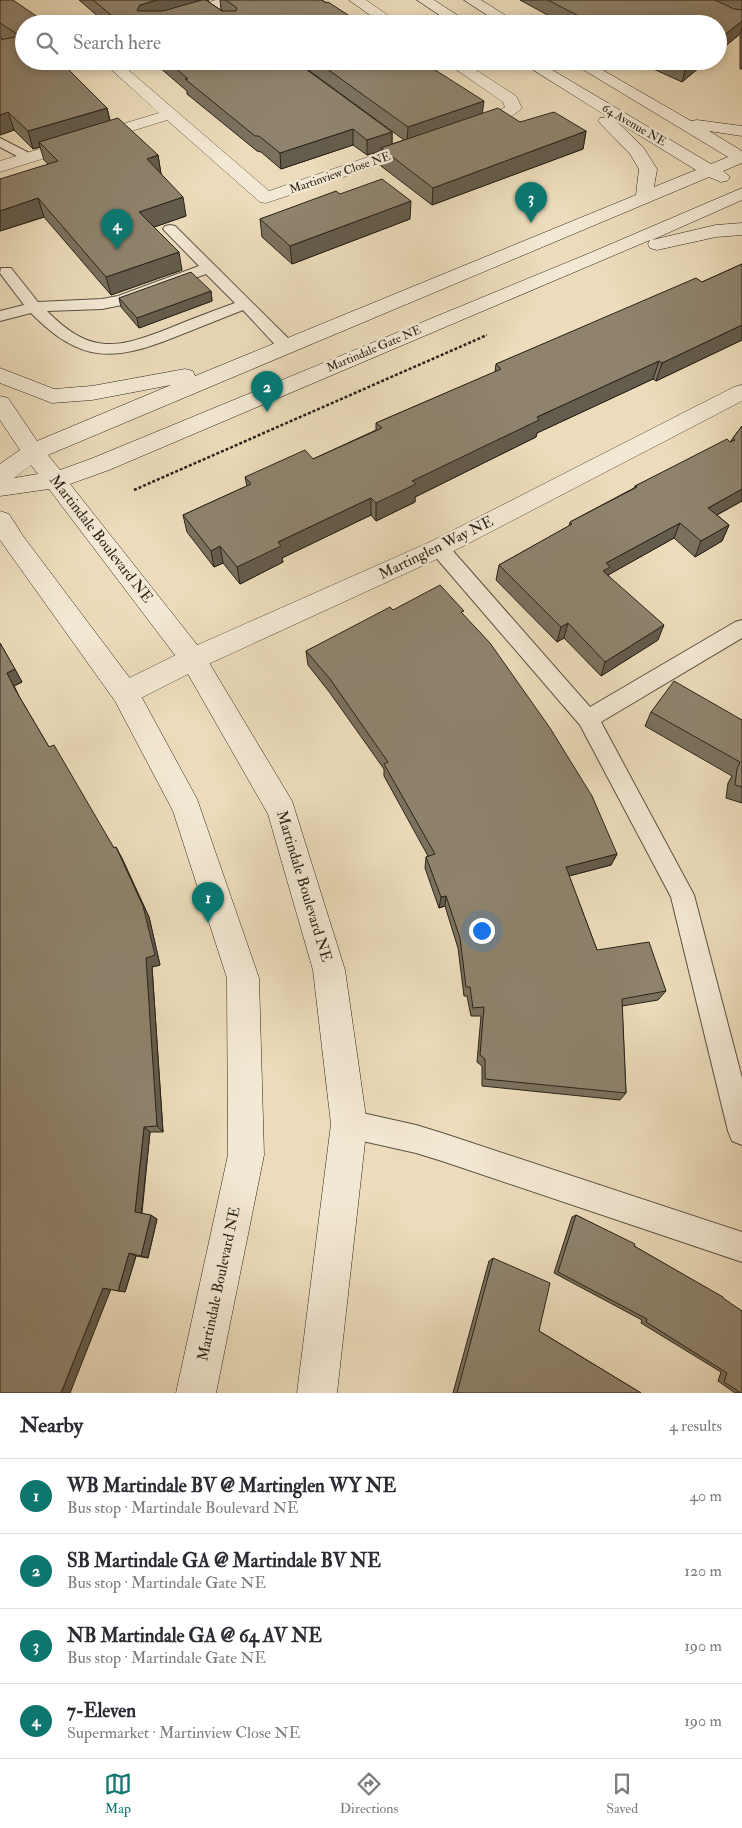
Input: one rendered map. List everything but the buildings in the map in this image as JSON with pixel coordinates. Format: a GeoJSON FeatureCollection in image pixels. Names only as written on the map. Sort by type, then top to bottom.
{"type":"FeatureCollection","features":[{"type":"Feature","properties":{"kind":"street"},"geometry":{"type":"LineString","coordinates":[[180,15],[231,0]]}},
{"type":"Feature","properties":{"kind":"street"},"geometry":{"type":"LineString","coordinates":[[356,0],[379,15]]}},
{"type":"Feature","properties":{"kind":"street"},"geometry":{"type":"LineString","coordinates":[[424,0],[449,15]]}},
{"type":"Feature","properties":{"kind":"street"},"geometry":{"type":"LineString","coordinates":[[471,0],[497,15]]}},
{"type":"Feature","properties":{"kind":"street","name":"Martinview Close NE"},"geometry":{"type":"LineString","coordinates":[[119,70],[266,198],[427,143]]}},
{"type":"Feature","properties":{"kind":"street"},"geometry":{"type":"LineString","coordinates":[[455,133],[501,116],[514,108],[510,99],[465,70]]}},
{"type":"Feature","properties":{"kind":"street","name":"64 Avenue NE"},"geometry":{"type":"LineString","coordinates":[[541,70],[710,170],[742,192]]}},
{"type":"Feature","properties":{"kind":"street","name":"64 Avenue NE"},"geometry":{"type":"LineString","coordinates":[[591,70],[742,158]]}},
{"type":"Feature","properties":{"kind":"street"},"geometry":{"type":"LineString","coordinates":[[577,92],[637,151],[648,169],[644,198]]}},
{"type":"Feature","properties":{"kind":"street"},"geometry":{"type":"LineString","coordinates":[[0,167],[168,114]]}},
{"type":"Feature","properties":{"kind":"street"},"geometry":{"type":"LineString","coordinates":[[681,122],[742,130]]}},
{"type":"Feature","properties":{"kind":"street"},"geometry":{"type":"LineString","coordinates":[[0,476],[33,452],[742,158]]}},
{"type":"Feature","properties":{"kind":"street","name":"Martindale Gate NE"},"geometry":{"type":"LineString","coordinates":[[0,488],[56,480],[101,464],[597,257],[742,192]]}},
{"type":"Feature","properties":{"kind":"street"},"geometry":{"type":"LineString","coordinates":[[597,257],[706,233],[742,229]]}},
{"type":"Feature","properties":{"kind":"street"},"geometry":{"type":"LineString","coordinates":[[0,375],[52,396],[92,393],[243,365]]}},
{"type":"Feature","properties":{"kind":"street","name":"Martinglen Way NE"},"geometry":{"type":"LineString","coordinates":[[125,693],[193,659],[439,548],[739,398]]}},
{"type":"Feature","properties":{"kind":"street","name":"Martindale Boulevard NE"},"geometry":{"type":"LineString","coordinates":[[0,403],[33,452],[193,659],[282,810],[329,970],[349,1124],[317,1393]]}},
{"type":"Feature","properties":{"kind":"street","name":"Martindale Boulevard NE"},"geometry":{"type":"LineString","coordinates":[[0,520],[19,550],[125,693],[187,808],[243,978],[246,1156],[196,1393]]}},
{"type":"Feature","properties":{"kind":"lane"},"geometry":{"type":"LineString","coordinates":[[208,7],[220,15]]}},
{"type":"Feature","properties":{"kind":"lane"},"geometry":{"type":"LineString","coordinates":[[392,139],[408,150]]}},
{"type":"Feature","properties":{"kind":"lane"},"geometry":{"type":"LineString","coordinates":[[0,142],[28,158]]}},
{"type":"Feature","properties":{"kind":"lane"},"geometry":{"type":"LineString","coordinates":[[170,229],[286,346]]}},
{"type":"Feature","properties":{"kind":"lane"},"geometry":{"type":"LineString","coordinates":[[0,316],[34,307],[102,304],[139,300],[183,283],[208,268]]}},
{"type":"Feature","properties":{"kind":"lane"},"geometry":{"type":"LineString","coordinates":[[6,271],[34,307],[68,338],[92,348],[120,350],[138,346],[164,329],[208,311],[245,304]]}},
{"type":"Feature","properties":{"kind":"lane"},"geometry":{"type":"LineString","coordinates":[[439,548],[588,719],[682,895],[742,1132]]}},
{"type":"Feature","properties":{"kind":"lane"},"geometry":{"type":"LineString","coordinates":[[588,719],[742,628]]}},
{"type":"Feature","properties":{"kind":"lane"},"geometry":{"type":"LineString","coordinates":[[349,1124],[416,1139],[442,1147],[742,1247]]}},
{"type":"Feature","properties":{"kind":"path"},"geometry":{"type":"LineString","coordinates":[[134,490],[496,331]]}},
{"type":"Feature","properties":{"kind":"place","name":"NB Martindale GA @ 64 AV NE"},"geometry":{"type":"Point","coordinates":[531,223]}},
{"type":"Feature","properties":{"kind":"place","name":"7-Eleven"},"geometry":{"type":"Point","coordinates":[117,250]}},
{"type":"Feature","properties":{"kind":"place","name":"SB Martindale GA @ Martindale BV NE"},"geometry":{"type":"Point","coordinates":[267,412]}},
{"type":"Feature","properties":{"kind":"place","name":"WB Martindale BV @ Martinglen WY NE"},"geometry":{"type":"Point","coordinates":[208,923]}}]}
